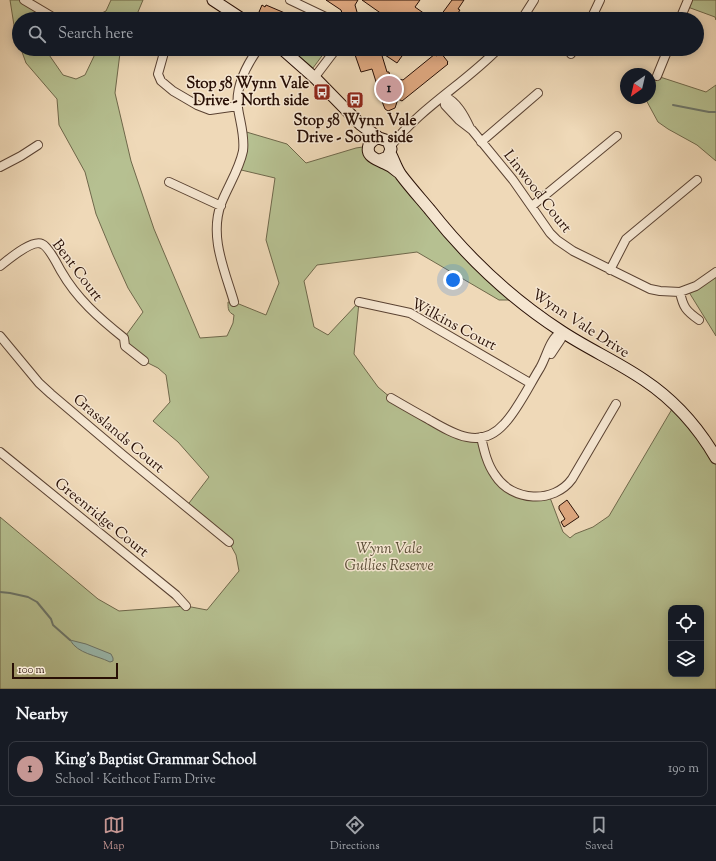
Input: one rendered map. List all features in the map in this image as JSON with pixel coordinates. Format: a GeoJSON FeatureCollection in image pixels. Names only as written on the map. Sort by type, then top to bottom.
{"type":"FeatureCollection","features":[{"type":"Feature","properties":{"kind":"main road"},"geometry":{"type":"LineString","coordinates":[[213,0],[231,12]]}},
{"type":"Feature","properties":{"kind":"main road"},"geometry":{"type":"LineString","coordinates":[[290,56],[360,124],[388,141],[390,150],[386,158],[380,160],[371,157],[368,152],[372,140],[381,138]]}},
{"type":"Feature","properties":{"kind":"main road"},"geometry":{"type":"LineString","coordinates":[[360,124],[369,146]]}},
{"type":"Feature","properties":{"kind":"main road","name":"Wynn Vale Drive"},"geometry":{"type":"LineString","coordinates":[[390,150],[400,174]]}},
{"type":"Feature","properties":{"kind":"main road","name":"Wynn Vale Drive"},"geometry":{"type":"LineString","coordinates":[[380,160],[391,166],[400,174],[439,222],[484,270],[517,300],[562,332],[641,378],[662,393],[690,420],[716,458]]}},
{"type":"Feature","properties":{"kind":"street"},"geometry":{"type":"LineString","coordinates":[[24,0],[44,12]]}},
{"type":"Feature","properties":{"kind":"street"},"geometry":{"type":"LineString","coordinates":[[290,0],[315,12]]}},
{"type":"Feature","properties":{"kind":"street"},"geometry":{"type":"LineString","coordinates":[[526,12],[534,0]]}},
{"type":"Feature","properties":{"kind":"street"},"geometry":{"type":"LineString","coordinates":[[594,12],[600,0]]}},
{"type":"Feature","properties":{"kind":"street"},"geometry":{"type":"LineString","coordinates":[[683,12],[688,0]]}},
{"type":"Feature","properties":{"kind":"street"},"geometry":{"type":"LineString","coordinates":[[163,56],[158,74],[161,81],[173,91],[197,105],[210,110],[238,106]]}},
{"type":"Feature","properties":{"kind":"street"},"geometry":{"type":"LineString","coordinates":[[234,302],[217,245],[218,224],[221,206],[238,167],[243,149],[243,131],[238,106],[239,90],[241,81],[252,56]]}},
{"type":"Feature","properties":{"kind":"street"},"geometry":{"type":"LineString","coordinates":[[314,78],[331,56]]}},
{"type":"Feature","properties":{"kind":"street"},"geometry":{"type":"LineString","coordinates":[[390,150],[407,127],[490,56]]}},
{"type":"Feature","properties":{"kind":"street"},"geometry":{"type":"LineString","coordinates":[[657,76],[665,56]]}},
{"type":"Feature","properties":{"kind":"street"},"geometry":{"type":"LineString","coordinates":[[481,142],[538,93]]}},
{"type":"Feature","properties":{"kind":"street","name":"Linwood Court"},"geometry":{"type":"LineString","coordinates":[[444,96],[445,105],[459,120],[472,130],[513,180],[545,227],[556,240],[573,251],[650,289],[680,292],[696,286],[716,272]]}},
{"type":"Feature","properties":{"kind":"street"},"geometry":{"type":"LineString","coordinates":[[381,138],[407,127]]}},
{"type":"Feature","properties":{"kind":"street"},"geometry":{"type":"LineString","coordinates":[[532,206],[617,136]]}},
{"type":"Feature","properties":{"kind":"street"},"geometry":{"type":"LineString","coordinates":[[0,167],[38,145]]}},
{"type":"Feature","properties":{"kind":"street"},"geometry":{"type":"LineString","coordinates":[[610,270],[626,240],[697,180]]}},
{"type":"Feature","properties":{"kind":"street"},"geometry":{"type":"LineString","coordinates":[[169,182],[221,206]]}},
{"type":"Feature","properties":{"kind":"street","name":"Bent Court"},"geometry":{"type":"LineString","coordinates":[[0,266],[15,254],[30,245],[41,243],[47,248],[65,278],[91,311],[124,338],[125,346],[144,361]]}},
{"type":"Feature","properties":{"kind":"street"},"geometry":{"type":"LineString","coordinates":[[680,292],[682,304],[688,312],[699,320]]}},
{"type":"Feature","properties":{"kind":"street","name":"Wilkins Court"},"geometry":{"type":"LineString","coordinates":[[359,302],[410,313],[530,383]]}},
{"type":"Feature","properties":{"kind":"street"},"geometry":{"type":"LineString","coordinates":[[391,398],[457,436],[472,438],[481,437],[496,431],[504,425],[541,366],[556,335],[562,332]]}},
{"type":"Feature","properties":{"kind":"street","name":"Grasslands Court"},"geometry":{"type":"LineString","coordinates":[[0,336],[39,383],[51,394],[229,542]]}},
{"type":"Feature","properties":{"kind":"street"},"geometry":{"type":"LineString","coordinates":[[481,437],[489,464],[500,483],[514,491],[528,496],[549,495],[562,489],[572,479],[616,404]]}},
{"type":"Feature","properties":{"kind":"street","name":"Greenridge Court"},"geometry":{"type":"LineString","coordinates":[[0,452],[164,586],[186,606]]}},
{"type":"Feature","properties":{"kind":"green space"},"geometry":{"type":"Polygon","coordinates":[[[10,0],[24,0],[40,12],[12,12],[10,0]]]}},
{"type":"Feature","properties":{"kind":"green space"},"geometry":{"type":"Polygon","coordinates":[[[111,0],[143,0],[138,12],[104,12],[106,11],[111,0]]]}},
{"type":"Feature","properties":{"kind":"green space"},"geometry":{"type":"Polygon","coordinates":[[[688,0],[716,0],[716,20],[715,17],[704,12],[685,6],[688,0]]]}},
{"type":"Feature","properties":{"kind":"green space","name":"Wynn Vale Gullies Reserve"},"geometry":{"type":"Polygon","coordinates":[[[24,56],[50,56],[63,75],[76,79],[85,75],[94,56],[120,56],[115,93],[131,161],[154,229],[200,338],[227,336],[233,323],[234,315],[229,310],[228,302],[234,302],[266,315],[279,283],[266,240],[275,178],[237,169],[243,131],[287,144],[306,163],[356,148],[369,146],[380,160],[517,300],[499,300],[417,252],[317,265],[304,281],[314,327],[328,335],[359,302],[354,354],[378,387],[391,398],[448,431],[481,437],[489,464],[514,491],[549,495],[563,532],[570,538],[575,534],[593,527],[609,516],[675,404],[716,451],[716,689],[0,689],[0,517],[98,599],[119,611],[186,606],[207,610],[239,571],[236,555],[229,542],[186,507],[209,477],[178,442],[153,421],[170,402],[166,375],[158,368],[144,361],[125,346],[124,338],[143,312],[128,288],[96,214],[85,172],[59,125],[57,99],[26,63],[24,56]]]}},
{"type":"Feature","properties":{"kind":"green space"},"geometry":{"type":"Polygon","coordinates":[[[299,56],[322,56],[313,68],[299,56]]]}},
{"type":"Feature","properties":{"kind":"green space"},"geometry":{"type":"Polygon","coordinates":[[[657,76],[706,92],[716,85],[716,161],[697,145],[658,122],[648,104],[656,104],[657,76]]]}},
{"type":"Feature","properties":{"kind":"green space"},"geometry":{"type":"Polygon","coordinates":[[[716,272],[716,336],[687,289],[716,272]]]}},
{"type":"Feature","properties":{"kind":"water"},"geometry":{"type":"Polygon","coordinates":[[[70,640],[86,644],[111,654],[113,661],[110,662],[82,651],[73,645],[70,640]]]}},
{"type":"Feature","properties":{"kind":"building"},"geometry":{"type":"Polygon","coordinates":[[[326,0],[358,0],[355,5],[357,12],[342,12],[326,0]]]}},
{"type":"Feature","properties":{"kind":"building"},"geometry":{"type":"Polygon","coordinates":[[[362,0],[420,0],[415,7],[422,12],[379,12],[362,0]]]}},
{"type":"Feature","properties":{"kind":"building"},"geometry":{"type":"Polygon","coordinates":[[[452,0],[464,0],[458,9],[460,10],[459,12],[443,12],[452,0]]]}},
{"type":"Feature","properties":{"kind":"building"},"geometry":{"type":"Polygon","coordinates":[[[262,5],[265,7],[266,5],[282,12],[259,12],[262,5]]]}},
{"type":"Feature","properties":{"kind":"building"},"geometry":{"type":"Polygon","coordinates":[[[355,56],[382,56],[390,77],[403,80],[433,56],[443,56],[448,62],[448,64],[402,101],[398,99],[395,108],[388,111],[385,109],[383,104],[372,69],[361,72],[355,56]]]}},
{"type":"Feature","properties":{"kind":"building"},"geometry":{"type":"Polygon","coordinates":[[[386,56],[402,56],[397,63],[386,56]]]}},
{"type":"Feature","properties":{"kind":"building"},"geometry":{"type":"Polygon","coordinates":[[[567,500],[579,517],[564,527],[561,522],[565,519],[559,509],[559,506],[567,500]]]}},
{"type":"Feature","properties":{"kind":"waterway"},"geometry":{"type":"LineString","coordinates":[[673,105],[716,112]]}},
{"type":"Feature","properties":{"kind":"waterway"},"geometry":{"type":"LineString","coordinates":[[0,592],[28,597],[37,602],[51,619],[53,625],[70,640]]}},
{"type":"Feature","properties":{"kind":"place","name":"King's Baptist Grammar School"},"geometry":{"type":"Point","coordinates":[389,89]}},
{"type":"Feature","properties":{"kind":"place","name":"Stop 58 Wynn Vale Drive - North side"},"geometry":{"type":"Point","coordinates":[322,92]}},
{"type":"Feature","properties":{"kind":"place","name":"Stop 58 Wynn Vale Drive - South side"},"geometry":{"type":"Point","coordinates":[355,100]}}]}
